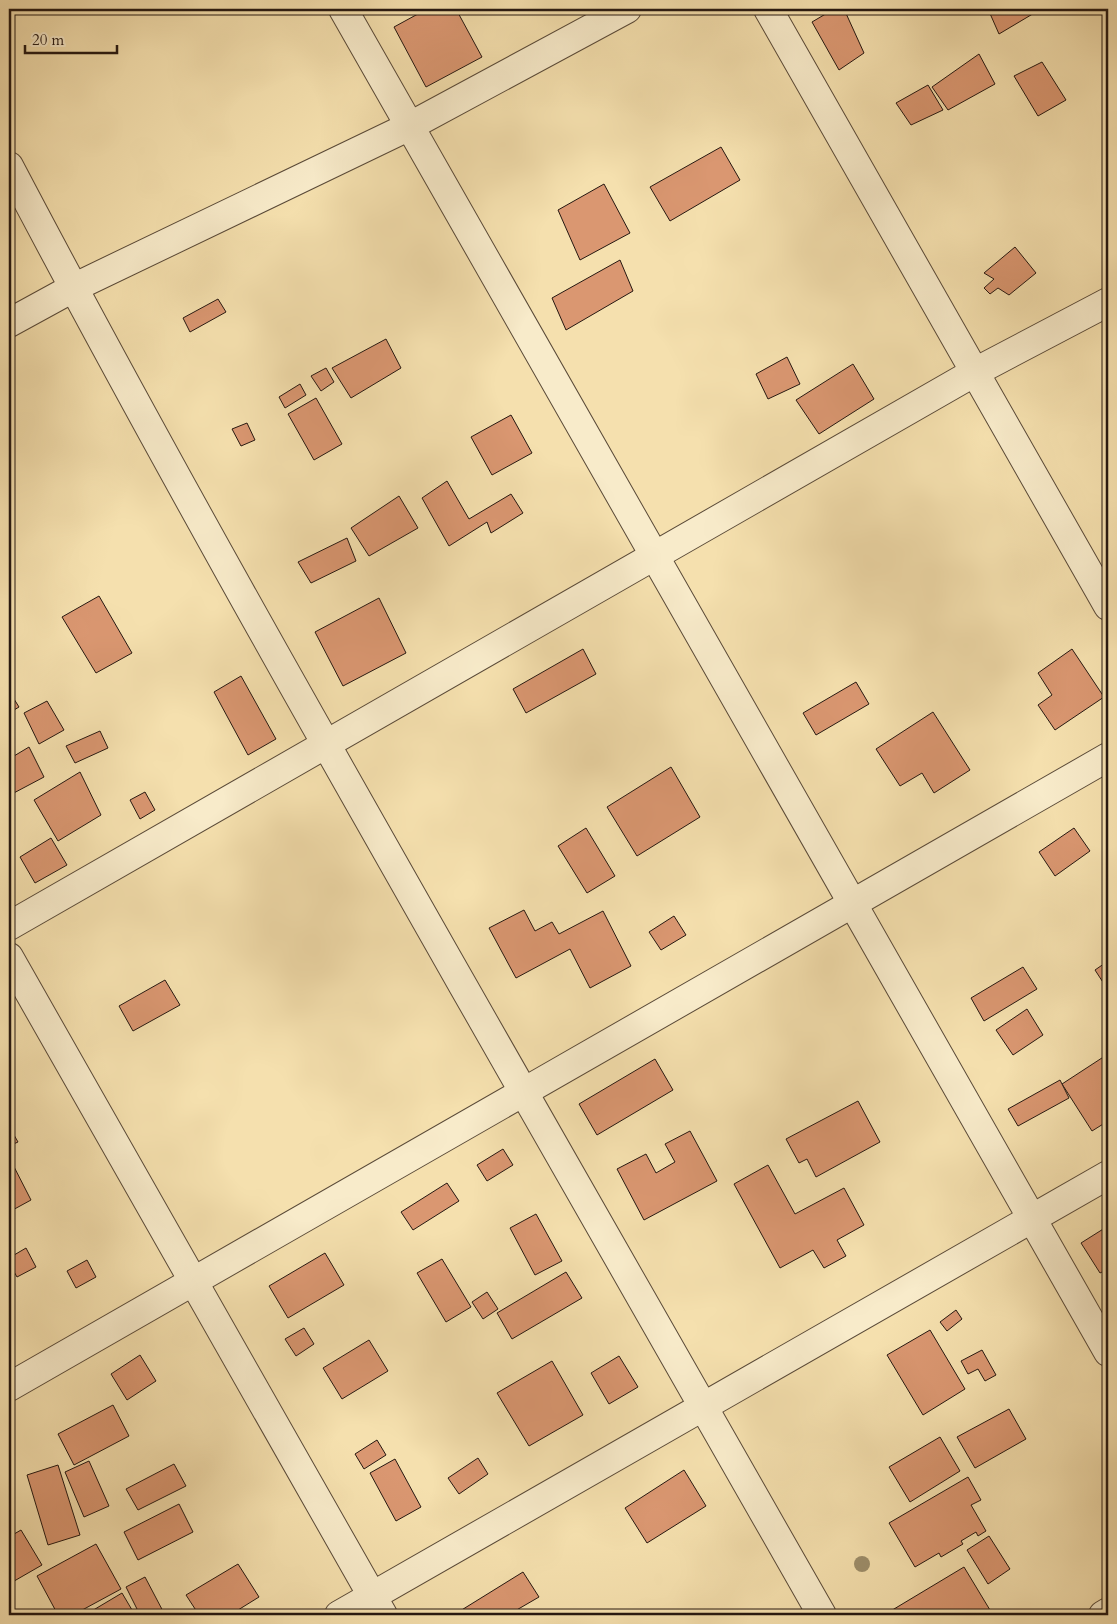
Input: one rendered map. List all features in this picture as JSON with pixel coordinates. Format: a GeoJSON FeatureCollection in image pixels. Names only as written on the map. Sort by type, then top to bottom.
{"type":"FeatureCollection","features":[{"type":"Feature","properties":{"kind":"street"},"geometry":{"type":"LineString","coordinates":[[343,9],[1108,1352]]}},
{"type":"Feature","properties":{"kind":"street"},"geometry":{"type":"LineString","coordinates":[[9,323],[73,288],[410,126],[627,9]]}},
{"type":"Feature","properties":{"kind":"street"},"geometry":{"type":"LineString","coordinates":[[768,9],[1108,606]]}},
{"type":"Feature","properties":{"kind":"street"},"geometry":{"type":"LineString","coordinates":[[9,166],[73,288],[326,744],[822,1615]]}},
{"type":"Feature","properties":{"kind":"street"},"geometry":{"type":"LineString","coordinates":[[9,926],[975,372],[1108,302]]}},
{"type":"Feature","properties":{"kind":"street"},"geometry":{"type":"LineString","coordinates":[[9,1387],[1108,757]]}},
{"type":"Feature","properties":{"kind":"street"},"geometry":{"type":"LineString","coordinates":[[9,957],[378,1606]]}},
{"type":"Feature","properties":{"kind":"street"},"geometry":{"type":"LineString","coordinates":[[339,1615],[378,1606],[703,1407],[1108,1175]]}},
{"type":"Feature","properties":{"kind":"street"},"geometry":{"type":"LineString","coordinates":[[1103,1615],[1108,1612]]}},
{"type":"Feature","properties":{"kind":"building"},"geometry":{"type":"Polygon","coordinates":[[[427,9],[456,9],[482,57],[426,87],[394,27],[427,9]]]}},
{"type":"Feature","properties":{"kind":"building"},"geometry":{"type":"Polygon","coordinates":[[[834,9],[844,9],[864,53],[839,70],[812,22],[834,9]]]}},
{"type":"Feature","properties":{"kind":"building"},"geometry":{"type":"Polygon","coordinates":[[[988,9],[1041,9],[999,34],[988,9]]]}},
{"type":"Feature","properties":{"kind":"building"},"geometry":{"type":"Polygon","coordinates":[[[979,54],[995,84],[948,110],[932,87],[979,54]]]}},
{"type":"Feature","properties":{"kind":"building"},"geometry":{"type":"Polygon","coordinates":[[[1042,62],[1066,100],[1038,116],[1014,76],[1042,62]]]}},
{"type":"Feature","properties":{"kind":"building"},"geometry":{"type":"Polygon","coordinates":[[[928,85],[943,110],[911,125],[896,103],[928,85]]]}},
{"type":"Feature","properties":{"kind":"building"},"geometry":{"type":"Polygon","coordinates":[[[721,147],[740,180],[670,221],[650,187],[721,147]]]}},
{"type":"Feature","properties":{"kind":"building"},"geometry":{"type":"Polygon","coordinates":[[[604,184],[630,233],[580,260],[558,210],[604,184]]]}},
{"type":"Feature","properties":{"kind":"building"},"geometry":{"type":"Polygon","coordinates":[[[1015,247],[1036,273],[1009,295],[998,288],[990,294],[984,288],[994,279],[984,273],[1015,247]]]}},
{"type":"Feature","properties":{"kind":"building"},"geometry":{"type":"Polygon","coordinates":[[[620,260],[633,291],[566,330],[552,298],[620,260]]]}},
{"type":"Feature","properties":{"kind":"building"},"geometry":{"type":"Polygon","coordinates":[[[218,299],[226,312],[190,332],[183,318],[218,299]]]}},
{"type":"Feature","properties":{"kind":"building"},"geometry":{"type":"Polygon","coordinates":[[[386,339],[401,368],[351,398],[332,368],[386,339]]]}},
{"type":"Feature","properties":{"kind":"building"},"geometry":{"type":"Polygon","coordinates":[[[787,357],[800,384],[768,399],[756,374],[787,357]]]}},
{"type":"Feature","properties":{"kind":"building"},"geometry":{"type":"Polygon","coordinates":[[[853,364],[874,399],[819,434],[796,400],[853,364]]]}},
{"type":"Feature","properties":{"kind":"building"},"geometry":{"type":"Polygon","coordinates":[[[326,368],[334,382],[321,391],[311,376],[326,368]]]}},
{"type":"Feature","properties":{"kind":"building"},"geometry":{"type":"Polygon","coordinates":[[[300,384],[306,395],[285,408],[279,397],[300,384]]]}},
{"type":"Feature","properties":{"kind":"building"},"geometry":{"type":"Polygon","coordinates":[[[316,398],[342,444],[314,460],[288,414],[316,398]]]}},
{"type":"Feature","properties":{"kind":"building"},"geometry":{"type":"Polygon","coordinates":[[[511,415],[532,453],[492,475],[471,437],[511,415]]]}},
{"type":"Feature","properties":{"kind":"building"},"geometry":{"type":"Polygon","coordinates":[[[247,423],[255,440],[241,446],[232,429],[247,423]]]}},
{"type":"Feature","properties":{"kind":"building"},"geometry":{"type":"Polygon","coordinates":[[[447,481],[469,519],[511,494],[523,513],[491,533],[487,522],[449,546],[422,498],[447,481]]]}},
{"type":"Feature","properties":{"kind":"building"},"geometry":{"type":"Polygon","coordinates":[[[399,496],[418,528],[369,556],[351,528],[399,496]]]}},
{"type":"Feature","properties":{"kind":"building"},"geometry":{"type":"Polygon","coordinates":[[[347,538],[356,561],[311,583],[298,562],[347,538]]]}},
{"type":"Feature","properties":{"kind":"building"},"geometry":{"type":"Polygon","coordinates":[[[99,596],[132,653],[96,673],[62,617],[99,596]]]}},
{"type":"Feature","properties":{"kind":"building"},"geometry":{"type":"Polygon","coordinates":[[[379,598],[406,653],[343,686],[315,632],[379,598]]]}},
{"type":"Feature","properties":{"kind":"building"},"geometry":{"type":"Polygon","coordinates":[[[583,649],[596,674],[526,713],[513,689],[583,649]]]}},
{"type":"Feature","properties":{"kind":"building"},"geometry":{"type":"Polygon","coordinates":[[[1072,649],[1104,697],[1055,730],[1038,705],[1052,695],[1038,673],[1072,649]]]}},
{"type":"Feature","properties":{"kind":"building"},"geometry":{"type":"Polygon","coordinates":[[[241,676],[276,739],[248,755],[214,692],[241,676]]]}},
{"type":"Feature","properties":{"kind":"building"},"geometry":{"type":"Polygon","coordinates":[[[856,682],[869,704],[816,735],[803,713],[856,682]]]}},
{"type":"Feature","properties":{"kind":"building"},"geometry":{"type":"Polygon","coordinates":[[[9,691],[19,707],[9,713],[9,691]]]}},
{"type":"Feature","properties":{"kind":"building"},"geometry":{"type":"Polygon","coordinates":[[[47,701],[64,730],[39,744],[24,713],[47,701]]]}},
{"type":"Feature","properties":{"kind":"building"},"geometry":{"type":"Polygon","coordinates":[[[933,712],[970,770],[934,793],[922,773],[900,786],[876,749],[933,712]]]}},
{"type":"Feature","properties":{"kind":"building"},"geometry":{"type":"Polygon","coordinates":[[[100,731],[108,748],[75,763],[66,746],[100,731]]]}},
{"type":"Feature","properties":{"kind":"building"},"geometry":{"type":"Polygon","coordinates":[[[29,747],[44,777],[10,795],[9,759],[29,747]]]}},
{"type":"Feature","properties":{"kind":"building"},"geometry":{"type":"Polygon","coordinates":[[[671,767],[700,817],[637,856],[607,807],[671,767]]]}},
{"type":"Feature","properties":{"kind":"building"},"geometry":{"type":"Polygon","coordinates":[[[80,772],[101,815],[58,841],[34,800],[80,772]]]}},
{"type":"Feature","properties":{"kind":"building"},"geometry":{"type":"Polygon","coordinates":[[[145,792],[155,810],[140,819],[130,800],[145,792]]]}},
{"type":"Feature","properties":{"kind":"building"},"geometry":{"type":"Polygon","coordinates":[[[586,828],[615,876],[587,893],[558,846],[586,828]]]}},
{"type":"Feature","properties":{"kind":"building"},"geometry":{"type":"Polygon","coordinates":[[[1074,828],[1090,851],[1055,876],[1039,852],[1074,828]]]}},
{"type":"Feature","properties":{"kind":"building"},"geometry":{"type":"Polygon","coordinates":[[[51,838],[67,865],[35,883],[20,857],[51,838]]]}},
{"type":"Feature","properties":{"kind":"building"},"geometry":{"type":"Polygon","coordinates":[[[524,910],[535,931],[552,922],[559,934],[603,911],[631,966],[590,988],[570,949],[516,978],[489,928],[524,910]]]}},
{"type":"Feature","properties":{"kind":"building"},"geometry":{"type":"Polygon","coordinates":[[[674,916],[686,935],[661,950],[649,932],[674,916]]]}},
{"type":"Feature","properties":{"kind":"building"},"geometry":{"type":"Polygon","coordinates":[[[1108,961],[1108,990],[1095,970],[1108,961]]]}},
{"type":"Feature","properties":{"kind":"building"},"geometry":{"type":"Polygon","coordinates":[[[1023,967],[1037,989],[984,1021],[971,998],[1023,967]]]}},
{"type":"Feature","properties":{"kind":"building"},"geometry":{"type":"Polygon","coordinates":[[[165,980],[180,1005],[133,1031],[119,1006],[165,980]]]}},
{"type":"Feature","properties":{"kind":"building"},"geometry":{"type":"Polygon","coordinates":[[[1027,1009],[1043,1035],[1013,1055],[996,1030],[1027,1009]]]}},
{"type":"Feature","properties":{"kind":"building"},"geometry":{"type":"Polygon","coordinates":[[[1108,1054],[1108,1121],[1092,1131],[1062,1084],[1108,1054]]]}},
{"type":"Feature","properties":{"kind":"building"},"geometry":{"type":"Polygon","coordinates":[[[655,1059],[673,1090],[597,1135],[579,1104],[655,1059]]]}},
{"type":"Feature","properties":{"kind":"building"},"geometry":{"type":"Polygon","coordinates":[[[1060,1080],[1069,1098],[1018,1126],[1008,1109],[1060,1080]]]}},
{"type":"Feature","properties":{"kind":"building"},"geometry":{"type":"Polygon","coordinates":[[[858,1101],[880,1142],[816,1177],[807,1159],[799,1163],[786,1139],[858,1101]]]}},
{"type":"Feature","properties":{"kind":"building"},"geometry":{"type":"Polygon","coordinates":[[[9,1129],[18,1142],[9,1146],[9,1129]]]}},
{"type":"Feature","properties":{"kind":"building"},"geometry":{"type":"Polygon","coordinates":[[[690,1131],[717,1181],[644,1220],[617,1169],[646,1154],[656,1173],[675,1162],[665,1144],[690,1131]]]}},
{"type":"Feature","properties":{"kind":"building"},"geometry":{"type":"Polygon","coordinates":[[[503,1149],[513,1165],[487,1181],[477,1165],[503,1149]]]}},
{"type":"Feature","properties":{"kind":"building"},"geometry":{"type":"Polygon","coordinates":[[[9,1157],[31,1200],[9,1212],[9,1157]]]}},
{"type":"Feature","properties":{"kind":"building"},"geometry":{"type":"Polygon","coordinates":[[[768,1165],[795,1214],[844,1188],[864,1225],[837,1240],[846,1256],[824,1268],[813,1250],[780,1268],[734,1184],[768,1165]]]}},
{"type":"Feature","properties":{"kind":"building"},"geometry":{"type":"Polygon","coordinates":[[[447,1183],[459,1201],[413,1230],[401,1212],[447,1183]]]}},
{"type":"Feature","properties":{"kind":"building"},"geometry":{"type":"Polygon","coordinates":[[[536,1214],[562,1261],[535,1275],[510,1228],[536,1214]]]}},
{"type":"Feature","properties":{"kind":"building"},"geometry":{"type":"Polygon","coordinates":[[[1108,1226],[1108,1269],[1100,1273],[1081,1243],[1108,1226]]]}},
{"type":"Feature","properties":{"kind":"building"},"geometry":{"type":"Polygon","coordinates":[[[26,1248],[36,1267],[17,1277],[9,1263],[9,1258],[26,1248]]]}},
{"type":"Feature","properties":{"kind":"building"},"geometry":{"type":"Polygon","coordinates":[[[325,1253],[344,1285],[288,1318],[269,1286],[325,1253]]]}},
{"type":"Feature","properties":{"kind":"building"},"geometry":{"type":"Polygon","coordinates":[[[442,1259],[471,1307],[446,1322],[417,1273],[442,1259]]]}},
{"type":"Feature","properties":{"kind":"building"},"geometry":{"type":"Polygon","coordinates":[[[87,1260],[96,1277],[76,1288],[67,1271],[87,1260]]]}},
{"type":"Feature","properties":{"kind":"building"},"geometry":{"type":"Polygon","coordinates":[[[566,1272],[582,1298],[512,1339],[497,1313],[566,1272]]]}},
{"type":"Feature","properties":{"kind":"building"},"geometry":{"type":"Polygon","coordinates":[[[487,1292],[498,1309],[483,1319],[472,1302],[487,1292]]]}},
{"type":"Feature","properties":{"kind":"building"},"geometry":{"type":"Polygon","coordinates":[[[956,1310],[962,1319],[947,1331],[940,1322],[956,1310]]]}},
{"type":"Feature","properties":{"kind":"building"},"geometry":{"type":"Polygon","coordinates":[[[304,1328],[314,1344],[296,1356],[285,1339],[304,1328]]]}},
{"type":"Feature","properties":{"kind":"building"},"geometry":{"type":"Polygon","coordinates":[[[930,1330],[965,1389],[923,1415],[887,1355],[930,1330]]]}},
{"type":"Feature","properties":{"kind":"building"},"geometry":{"type":"Polygon","coordinates":[[[369,1340],[388,1371],[342,1399],[323,1368],[369,1340]]]}},
{"type":"Feature","properties":{"kind":"building"},"geometry":{"type":"Polygon","coordinates":[[[982,1350],[996,1375],[985,1381],[978,1369],[968,1374],[961,1361],[982,1350]]]}},
{"type":"Feature","properties":{"kind":"building"},"geometry":{"type":"Polygon","coordinates":[[[140,1355],[156,1381],[127,1400],[111,1374],[140,1355]]]}},
{"type":"Feature","properties":{"kind":"building"},"geometry":{"type":"Polygon","coordinates":[[[619,1356],[638,1387],[609,1404],[591,1373],[619,1356]]]}},
{"type":"Feature","properties":{"kind":"building"},"geometry":{"type":"Polygon","coordinates":[[[552,1361],[583,1415],[529,1446],[497,1393],[552,1361]]]}},
{"type":"Feature","properties":{"kind":"building"},"geometry":{"type":"Polygon","coordinates":[[[113,1405],[129,1436],[74,1465],[58,1434],[113,1405]]]}},
{"type":"Feature","properties":{"kind":"building"},"geometry":{"type":"Polygon","coordinates":[[[1009,1409],[1026,1439],[975,1468],[957,1437],[1009,1409]]]}},
{"type":"Feature","properties":{"kind":"building"},"geometry":{"type":"Polygon","coordinates":[[[940,1437],[960,1471],[910,1502],[889,1467],[940,1437]]]}},
{"type":"Feature","properties":{"kind":"building"},"geometry":{"type":"Polygon","coordinates":[[[377,1440],[386,1455],[364,1469],[355,1454],[377,1440]]]}},
{"type":"Feature","properties":{"kind":"building"},"geometry":{"type":"Polygon","coordinates":[[[478,1458],[488,1474],[459,1494],[448,1478],[478,1458]]]}},
{"type":"Feature","properties":{"kind":"building"},"geometry":{"type":"Polygon","coordinates":[[[395,1459],[421,1507],[396,1521],[370,1473],[395,1459]]]}},
{"type":"Feature","properties":{"kind":"building"},"geometry":{"type":"Polygon","coordinates":[[[89,1461],[109,1506],[84,1517],[65,1472],[89,1461]]]}},
{"type":"Feature","properties":{"kind":"building"},"geometry":{"type":"Polygon","coordinates":[[[174,1464],[186,1486],[138,1510],[126,1489],[174,1464]]]}},
{"type":"Feature","properties":{"kind":"building"},"geometry":{"type":"Polygon","coordinates":[[[58,1465],[80,1535],[48,1545],[27,1475],[58,1465]]]}},
{"type":"Feature","properties":{"kind":"building"},"geometry":{"type":"Polygon","coordinates":[[[684,1470],[706,1506],[647,1543],[625,1508],[684,1470]]]}},
{"type":"Feature","properties":{"kind":"building"},"geometry":{"type":"Polygon","coordinates":[[[968,1477],[981,1500],[971,1505],[986,1531],[978,1536],[976,1532],[961,1541],[963,1544],[941,1557],[939,1553],[915,1567],[889,1523],[968,1477]]]}},
{"type":"Feature","properties":{"kind":"building"},"geometry":{"type":"Polygon","coordinates":[[[179,1504],[193,1532],[138,1560],[124,1532],[179,1504]]]}},
{"type":"Feature","properties":{"kind":"building"},"geometry":{"type":"Polygon","coordinates":[[[21,1530],[42,1565],[9,1584],[9,1537],[21,1530]]]}},
{"type":"Feature","properties":{"kind":"building"},"geometry":{"type":"Polygon","coordinates":[[[989,1536],[1010,1569],[988,1584],[967,1550],[989,1536]]]}},
{"type":"Feature","properties":{"kind":"building"},"geometry":{"type":"Polygon","coordinates":[[[96,1544],[121,1589],[73,1615],[58,1615],[37,1576],[96,1544]]]}},
{"type":"Feature","properties":{"kind":"building"},"geometry":{"type":"Polygon","coordinates":[[[238,1564],[259,1597],[230,1615],[199,1615],[186,1595],[238,1564]]]}},
{"type":"Feature","properties":{"kind":"building"},"geometry":{"type":"Polygon","coordinates":[[[964,1567],[993,1615],[884,1615],[964,1567]]]}},
{"type":"Feature","properties":{"kind":"building"},"geometry":{"type":"Polygon","coordinates":[[[523,1572],[539,1597],[508,1615],[463,1615],[460,1611],[523,1572]]]}},
{"type":"Feature","properties":{"kind":"building"},"geometry":{"type":"Polygon","coordinates":[[[145,1577],[165,1615],[140,1615],[126,1587],[145,1577]]]}},
{"type":"Feature","properties":{"kind":"building"},"geometry":{"type":"Polygon","coordinates":[[[122,1593],[135,1615],[85,1615],[122,1593]]]}}]}
